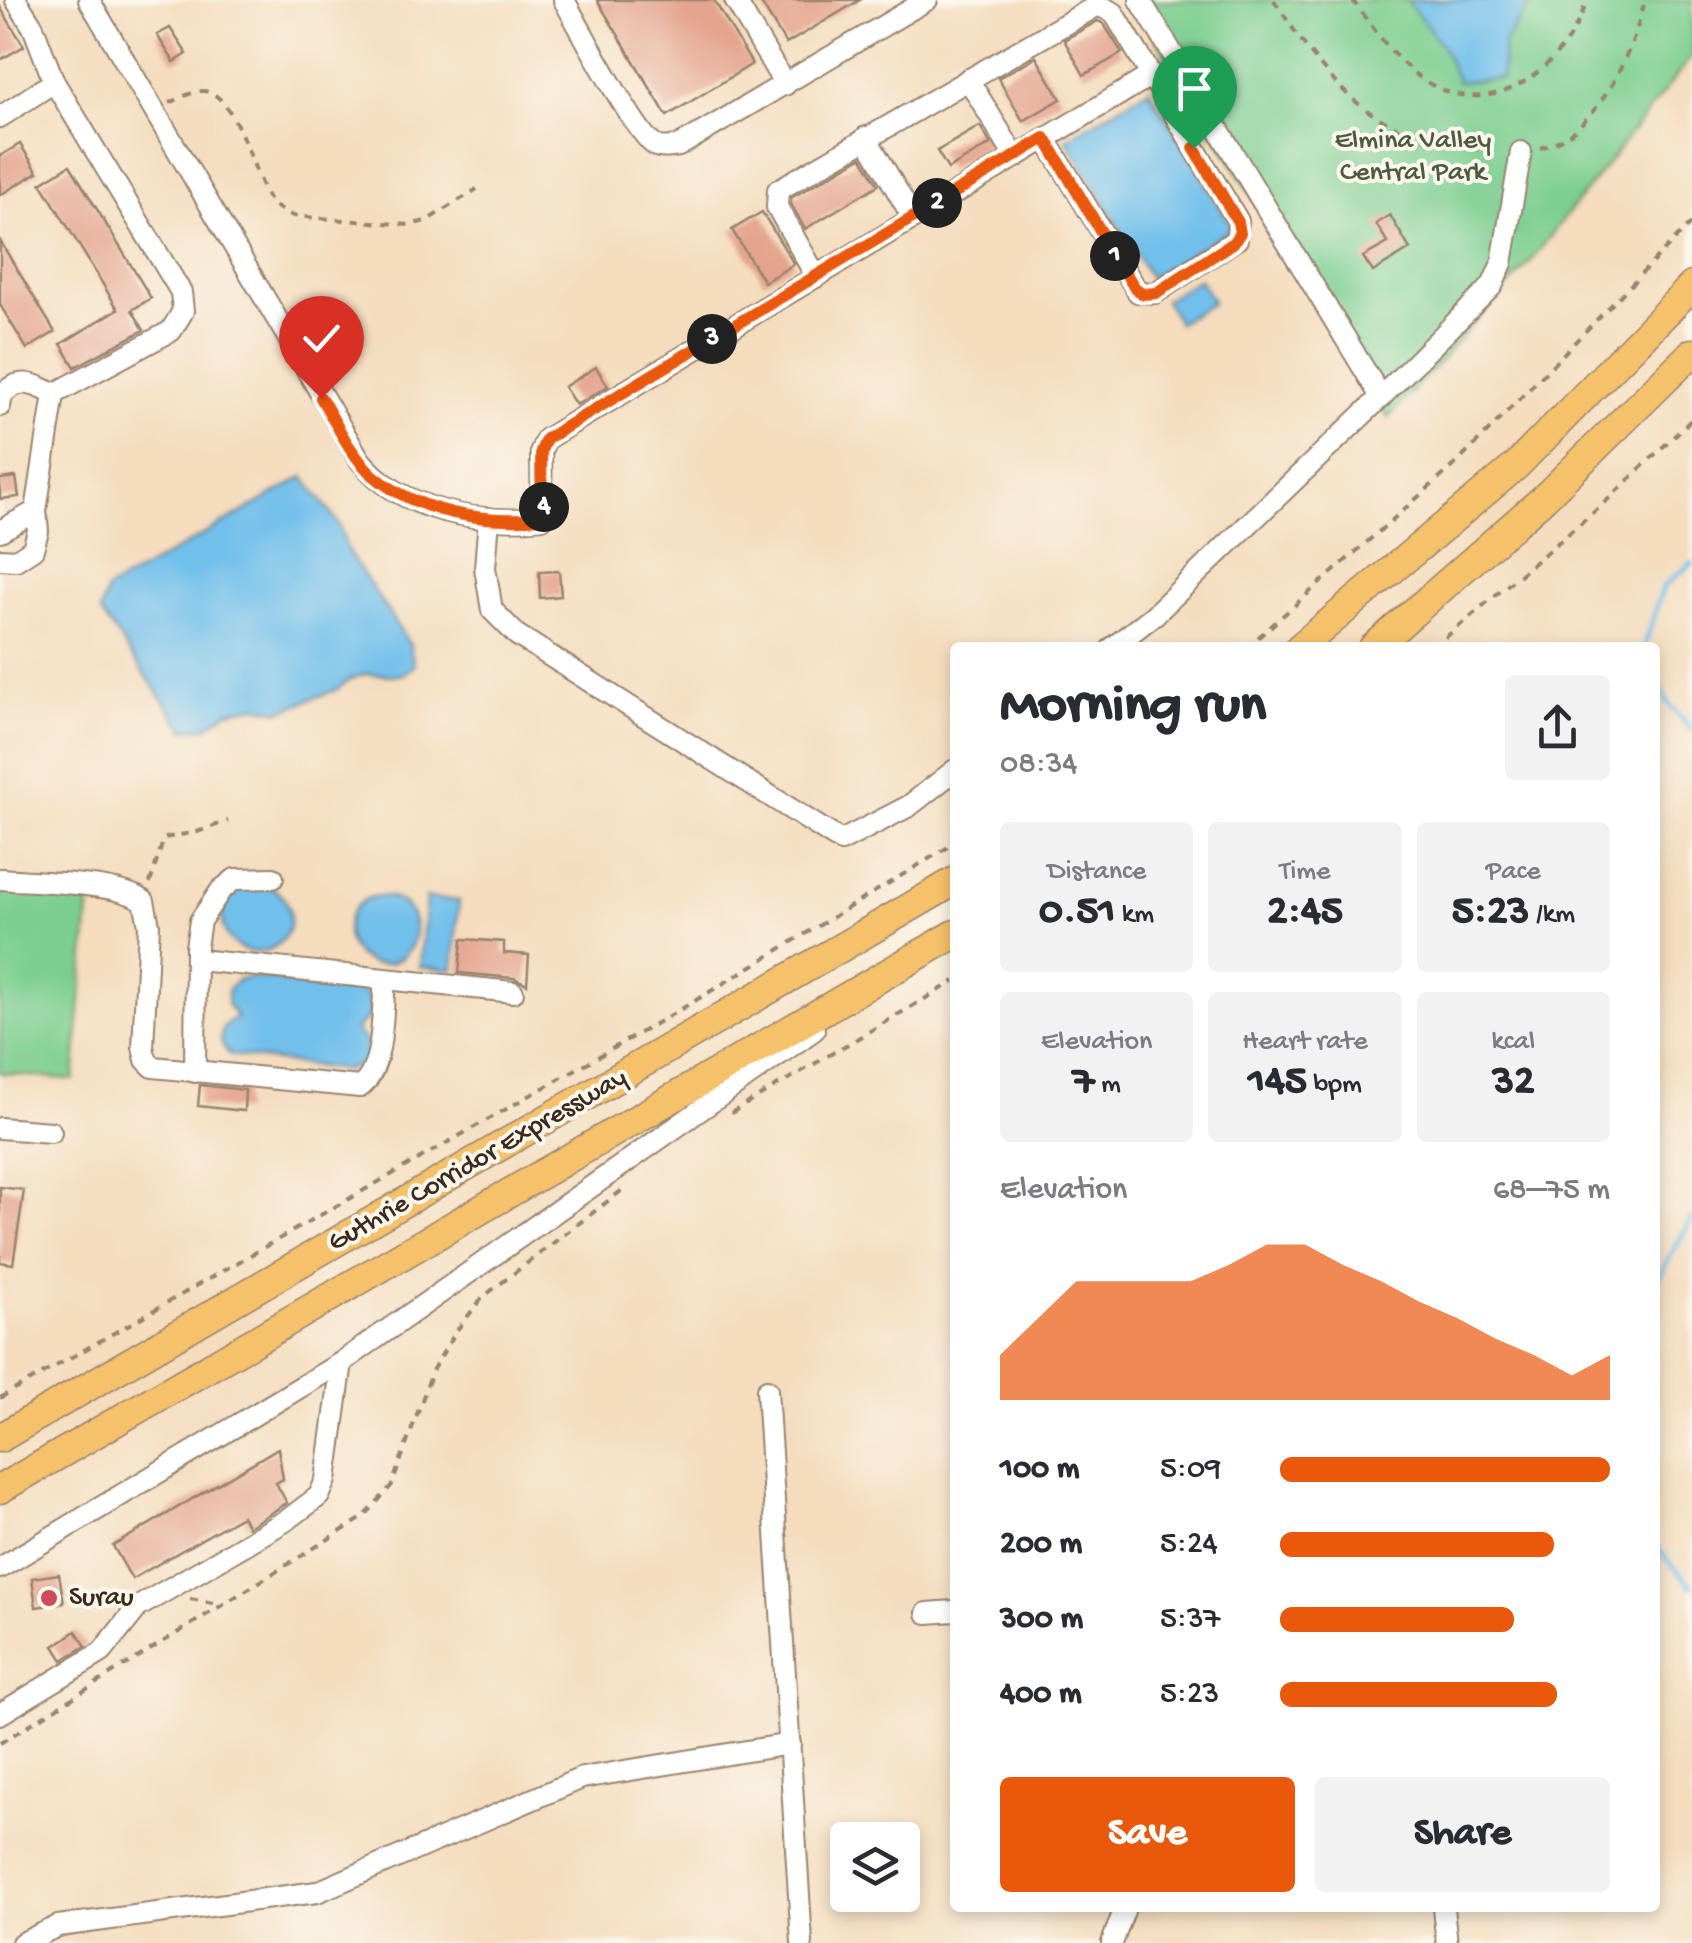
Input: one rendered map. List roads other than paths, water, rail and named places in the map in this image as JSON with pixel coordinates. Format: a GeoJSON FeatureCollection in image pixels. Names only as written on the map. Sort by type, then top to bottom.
{"type":"FeatureCollection","features":[{"type":"Feature","properties":{"kind":"highway"},"geometry":{"type":"LineString","coordinates":[[1305,642],[1517,465],[1692,286]]}},
{"type":"Feature","properties":{"kind":"highway"},"geometry":{"type":"LineString","coordinates":[[1379,642],[1543,500],[1692,353]]}},
{"type":"Feature","properties":{"kind":"highway"},"geometry":{"type":"LineString","coordinates":[[1648,396],[1692,373]]}},
{"type":"Feature","properties":{"kind":"highway","name":"Guthrie Corridor Expressway"},"geometry":{"type":"LineString","coordinates":[[0,1438],[950,885]]}},
{"type":"Feature","properties":{"kind":"highway","name":"Guthrie Corridor Expressway"},"geometry":{"type":"LineString","coordinates":[[0,1488],[949,938]]}},
{"type":"Feature","properties":{"kind":"street"},"geometry":{"type":"LineString","coordinates":[[16,0],[33,28],[54,82],[182,292],[182,311],[171,330],[54,394]]}},
{"type":"Feature","properties":{"kind":"street"},"geometry":{"type":"LineString","coordinates":[[89,0],[321,398],[372,474],[403,495],[437,509],[489,518],[542,518],[541,451],[546,439],[1150,76]]}},
{"type":"Feature","properties":{"kind":"street"},"geometry":{"type":"LineString","coordinates":[[564,0],[639,128],[658,147],[679,146],[914,3]]}},
{"type":"Feature","properties":{"kind":"street"},"geometry":{"type":"LineString","coordinates":[[734,0],[785,85]]}},
{"type":"Feature","properties":{"kind":"street"},"geometry":{"type":"LineString","coordinates":[[1140,0],[1382,397]]}},
{"type":"Feature","properties":{"kind":"street"},"geometry":{"type":"LineString","coordinates":[[816,276],[777,207],[776,195],[783,186],[1098,5],[1114,14],[1240,227],[1233,243],[1156,293],[1143,294],[1134,287],[1045,138]]}},
{"type":"Feature","properties":{"kind":"street"},"geometry":{"type":"LineString","coordinates":[[968,79],[1015,156]]}},
{"type":"Feature","properties":{"kind":"street"},"geometry":{"type":"LineString","coordinates":[[0,116],[54,82]]}},
{"type":"Feature","properties":{"kind":"street"},"geometry":{"type":"LineString","coordinates":[[866,138],[913,218]]}},
{"type":"Feature","properties":{"kind":"street"},"geometry":{"type":"LineString","coordinates":[[1120,642],[1154,615],[1492,286],[1502,263],[1521,152]]}},
{"type":"Feature","properties":{"kind":"street"},"geometry":{"type":"LineString","coordinates":[[0,406],[2,395],[16,383],[31,382],[54,394]]}},
{"type":"Feature","properties":{"kind":"street"},"geometry":{"type":"LineString","coordinates":[[0,559],[16,560],[33,549],[54,394]]}},
{"type":"Feature","properties":{"kind":"street"},"geometry":{"type":"LineString","coordinates":[[0,531],[36,511]]}},
{"type":"Feature","properties":{"kind":"street"},"geometry":{"type":"LineString","coordinates":[[489,518],[486,568],[492,610],[518,634],[841,841],[908,806],[950,774]]}},
{"type":"Feature","properties":{"kind":"street"},"geometry":{"type":"LineString","coordinates":[[0,878],[105,889],[134,894],[144,901],[149,925],[144,1056],[153,1067],[360,1087],[377,1064],[385,979]]}},
{"type":"Feature","properties":{"kind":"street"},"geometry":{"type":"LineString","coordinates":[[195,1072],[200,921],[221,890],[236,879],[274,878]]}},
{"type":"Feature","properties":{"kind":"street"},"geometry":{"type":"LineString","coordinates":[[0,1568],[342,1362],[694,1112],[949,938]]}},
{"type":"Feature","properties":{"kind":"street"},"geometry":{"type":"LineString","coordinates":[[198,960],[513,992]]}},
{"type":"Feature","properties":{"kind":"street"},"geometry":{"type":"LineString","coordinates":[[0,1128],[50,1132]]}},
{"type":"Feature","properties":{"kind":"street"},"geometry":{"type":"LineString","coordinates":[[0,1714],[102,1652],[138,1607],[287,1520],[319,1496],[326,1480],[342,1362]]}},
{"type":"Feature","properties":{"kind":"street"},"geometry":{"type":"LineString","coordinates":[[767,1390],[802,1943]]}},
{"type":"Feature","properties":{"kind":"street"},"geometry":{"type":"LineString","coordinates":[[927,1613],[950,1611]]}},
{"type":"Feature","properties":{"kind":"street"},"geometry":{"type":"LineString","coordinates":[[22,1943],[58,1926],[317,1892],[582,1778],[790,1744]]}},
{"type":"Feature","properties":{"kind":"street"},"geometry":{"type":"LineString","coordinates":[[1112,1943],[1124,1912]]}},
{"type":"Feature","properties":{"kind":"street"},"geometry":{"type":"LineString","coordinates":[[1443,1912],[1447,1943]]}},
{"type":"Feature","properties":{"kind":"water"},"geometry":{"type":"Polygon","coordinates":[[[1407,0],[1533,0],[1504,42],[1501,79],[1458,82],[1442,46],[1407,0]]]}},
{"type":"Feature","properties":{"kind":"water"},"geometry":{"type":"Polygon","coordinates":[[[1149,89],[1233,228],[1150,278],[1066,139],[1149,89]]]}},
{"type":"Feature","properties":{"kind":"water"},"geometry":{"type":"Polygon","coordinates":[[[1199,279],[1213,302],[1178,323],[1165,300],[1199,279]]]}},
{"type":"Feature","properties":{"kind":"water"},"geometry":{"type":"Polygon","coordinates":[[[304,477],[338,523],[349,553],[410,645],[414,666],[401,675],[365,674],[350,679],[338,689],[281,711],[256,706],[229,711],[207,727],[185,730],[100,612],[107,590],[304,477]]]}},
{"type":"Feature","properties":{"kind":"water"},"geometry":{"type":"Polygon","coordinates":[[[256,884],[280,894],[290,918],[280,942],[256,952],[232,942],[222,918],[232,894],[256,884]]]}},
{"type":"Feature","properties":{"kind":"water"},"geometry":{"type":"Polygon","coordinates":[[[381,896],[405,906],[415,930],[405,954],[381,964],[357,954],[347,930],[357,906],[381,896]]]}},
{"type":"Feature","properties":{"kind":"water"},"geometry":{"type":"Polygon","coordinates":[[[426,898],[459,901],[453,970],[420,967],[426,898]]]}},
{"type":"Feature","properties":{"kind":"water"},"geometry":{"type":"Polygon","coordinates":[[[239,979],[351,987],[366,993],[372,1006],[370,1017],[355,1029],[369,1045],[364,1064],[345,1070],[231,1055],[221,1039],[226,1024],[237,1017],[227,1004],[228,989],[239,979]]]}},
{"type":"Feature","properties":{"kind":"waterway"},"geometry":{"type":"LineString","coordinates":[[1646,642],[1663,587],[1692,563]]}},
{"type":"Feature","properties":{"kind":"waterway"},"geometry":{"type":"LineString","coordinates":[[1660,687],[1668,703],[1692,730]]}},
{"type":"Feature","properties":{"kind":"waterway"},"geometry":{"type":"LineString","coordinates":[[1660,1275],[1692,1218]]}},
{"type":"Feature","properties":{"kind":"waterway"},"geometry":{"type":"LineString","coordinates":[[1660,1551],[1692,1586]]}},
{"type":"Feature","properties":{"kind":"place","name":"Surau"},"geometry":{"type":"Point","coordinates":[49,1598]}},
{"type":"Feature","properties":{"kind":"park label","name":"Elmina Valley Central Park"},"geometry":{"type":"Point","coordinates":[1413,157]}}]}
